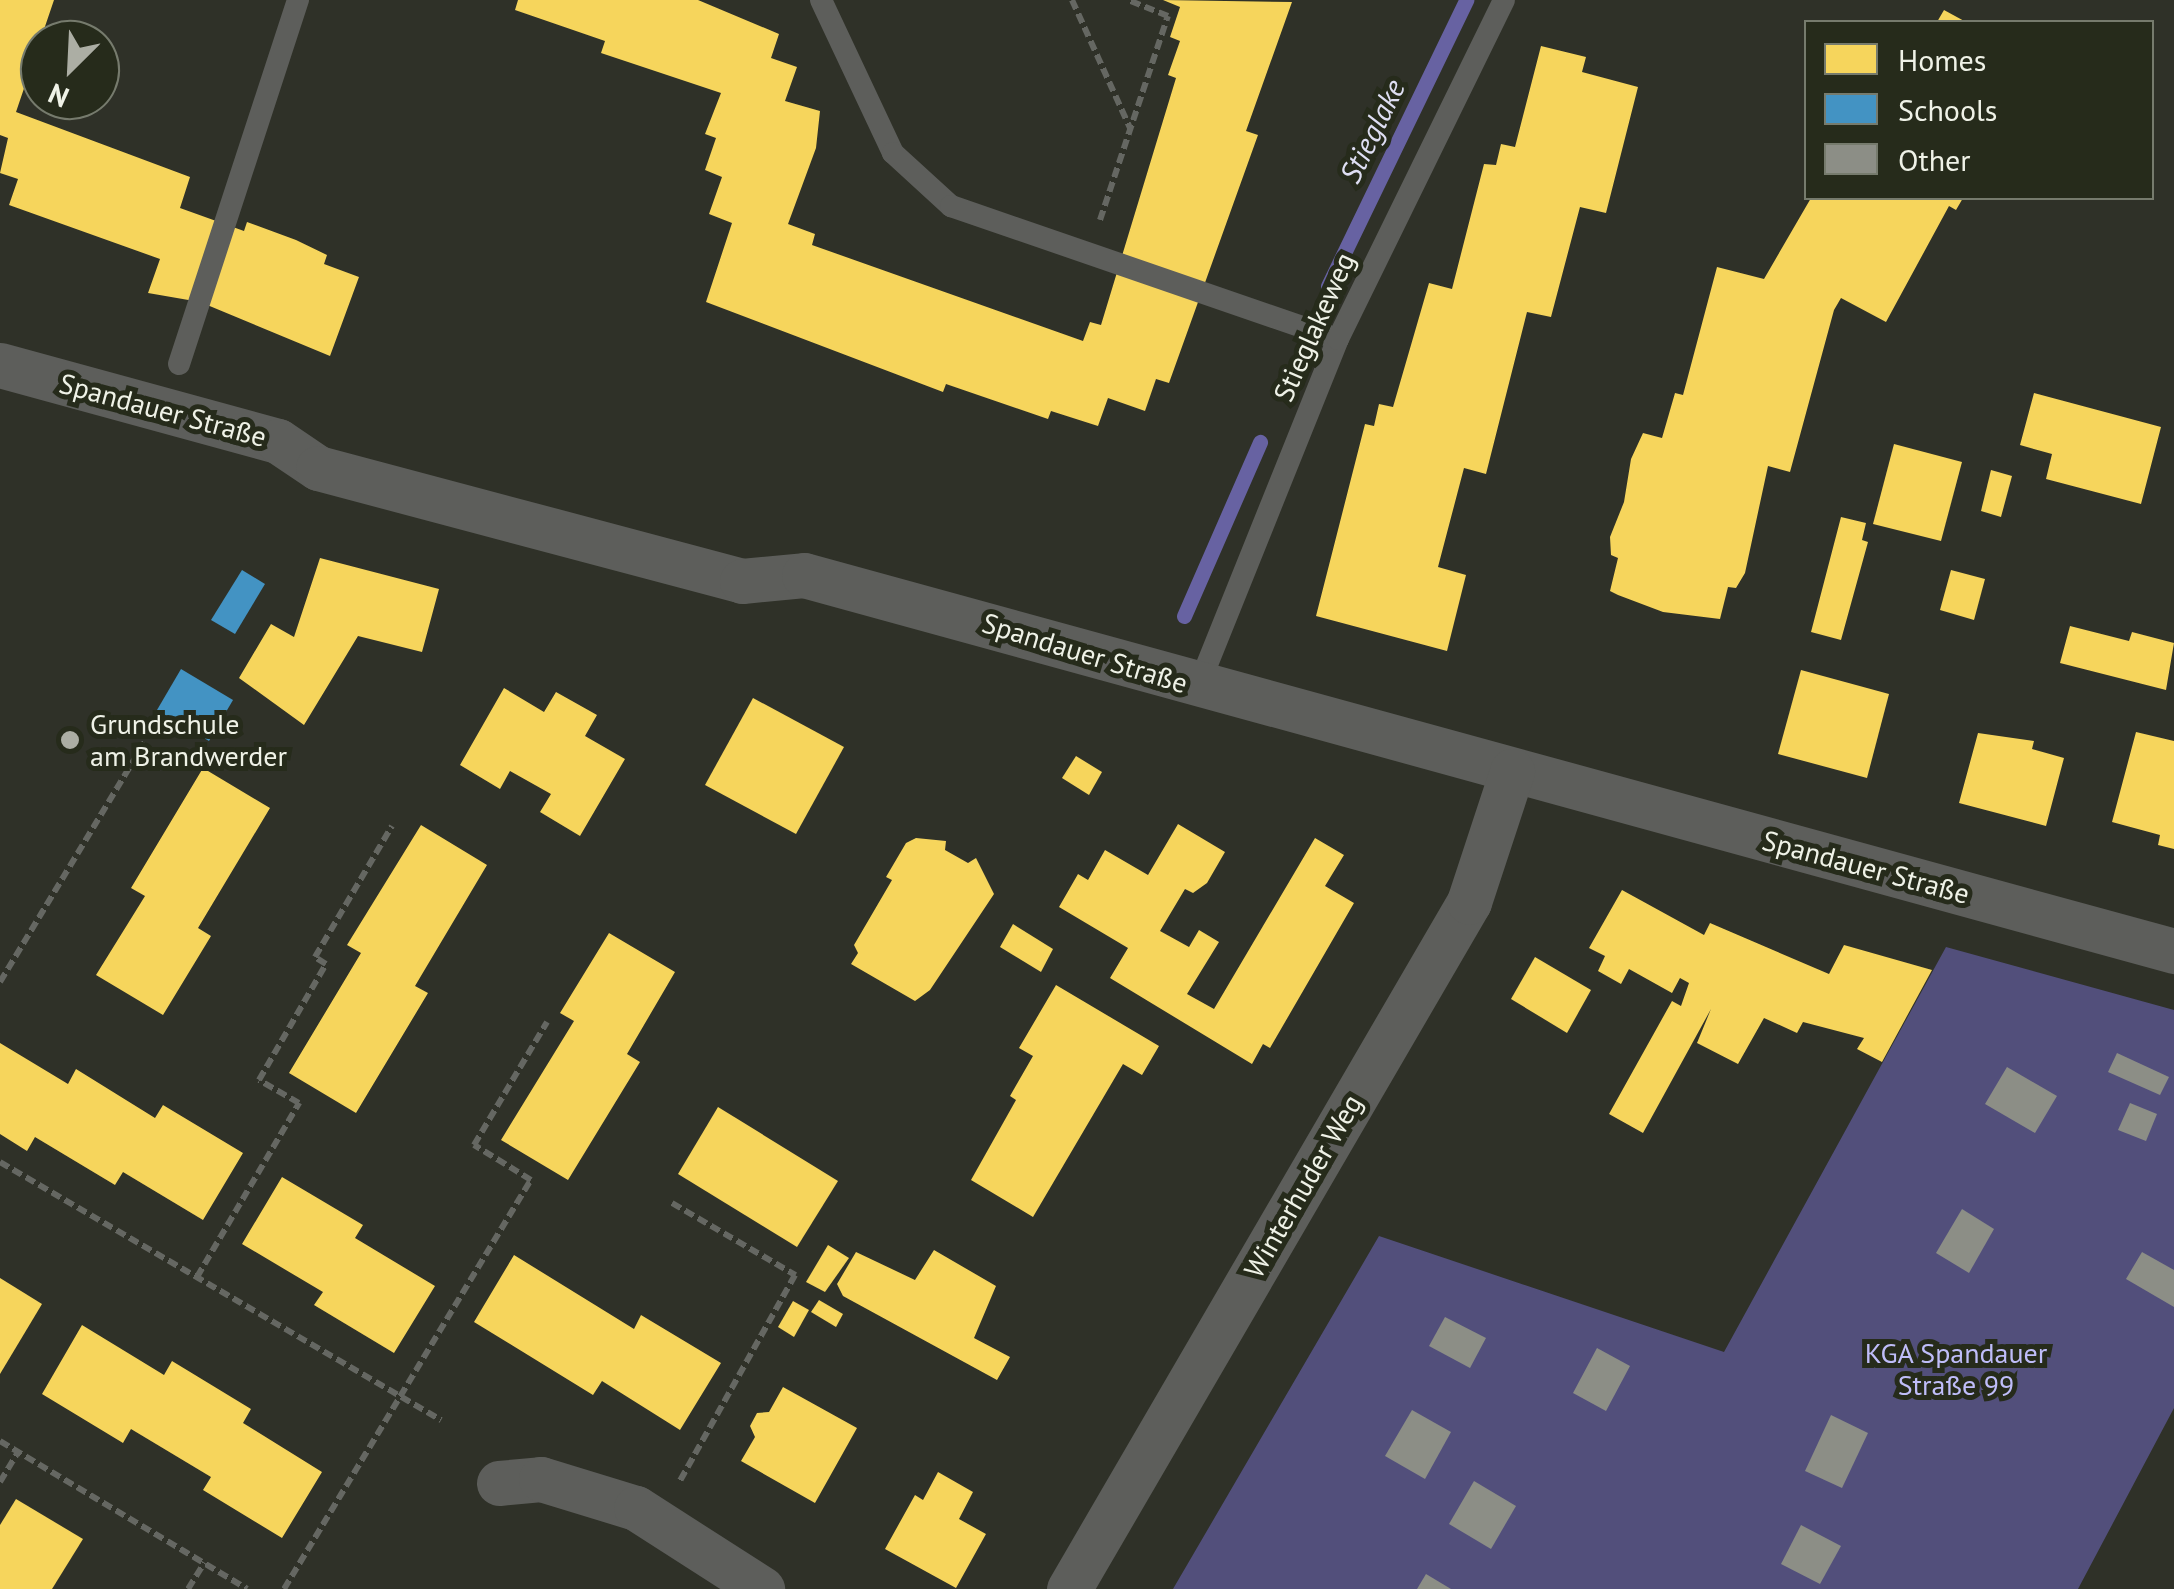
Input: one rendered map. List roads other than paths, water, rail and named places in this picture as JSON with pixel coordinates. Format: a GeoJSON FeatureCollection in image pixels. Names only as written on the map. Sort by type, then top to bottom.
{"type":"FeatureCollection","features":[{"type":"Feature","properties":{"kind":"street","name":"Spandauer Straße"},"geometry":{"type":"LineString","coordinates":[[0,365],[278,441],[318,468],[742,581],[804,574],[1139,664],[1198,687],[2174,951]]}},
{"type":"Feature","properties":{"kind":"street","name":"Winterhuder Weg"},"geometry":{"type":"LineString","coordinates":[[1069,1589],[1469,902],[1512,771]]}},
{"type":"Feature","properties":{"kind":"street"},"geometry":{"type":"LineString","coordinates":[[499,1483],[542,1479],[636,1508],[762,1589]]}},
{"type":"Feature","properties":{"kind":"lane"},"geometry":{"type":"LineString","coordinates":[[179,364],[298,0]]}},
{"type":"Feature","properties":{"kind":"lane"},"geometry":{"type":"LineString","coordinates":[[821,0],[892,152],[950,206],[1338,340]]}},
{"type":"Feature","properties":{"kind":"lane","name":"Stieglakeweg"},"geometry":{"type":"LineString","coordinates":[[1198,687],[1338,340],[1504,0]]}},
{"type":"Feature","properties":{"kind":"waterway","name":"Stieglake"},"geometry":{"type":"LineString","coordinates":[[1328,286],[1466,0]]}},
{"type":"Feature","properties":{"kind":"waterway","name":"Stieglake"},"geometry":{"type":"LineString","coordinates":[[1184,616],[1260,442]]}},
{"type":"Feature","properties":{"kind":"place","name":"Grundschule am Brandwerder"},"geometry":{"type":"Point","coordinates":[70,740]}},
{"type":"Feature","properties":{"kind":"park label","name":"KGA Spandauer Straße 99"},"geometry":{"type":"Point","coordinates":[1956,1369]}}]}
